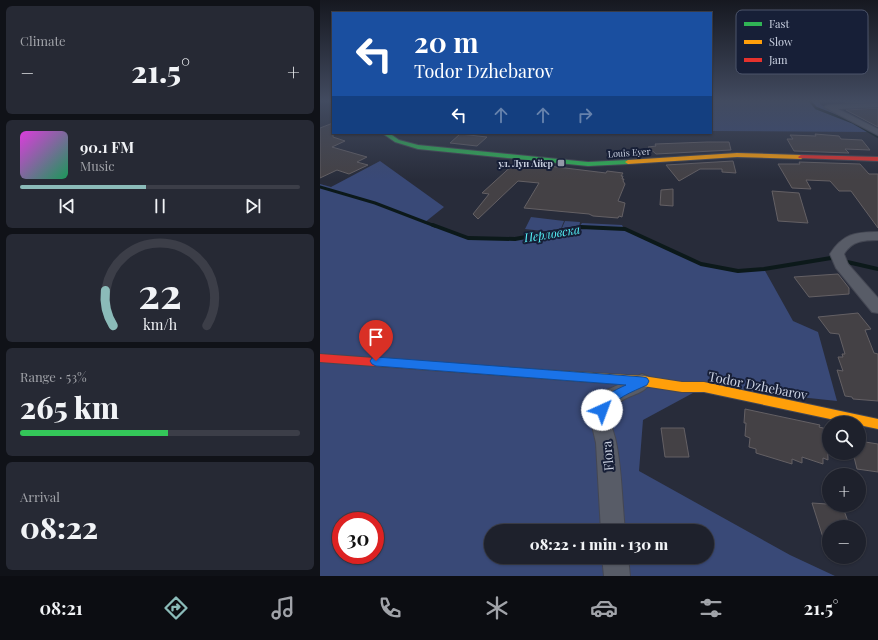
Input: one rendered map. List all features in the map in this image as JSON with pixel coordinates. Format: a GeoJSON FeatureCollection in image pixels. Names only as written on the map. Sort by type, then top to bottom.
{"type":"FeatureCollection","features":[{"type":"Feature","properties":{"kind":"street"},"geometry":{"type":"LineString","coordinates":[[868,127],[878,132]]}},
{"type":"Feature","properties":{"kind":"street","name":"Louis Eyer"},"geometry":{"type":"LineString","coordinates":[[387,134],[403,144],[418,147],[588,164],[629,163],[701,156],[737,155],[878,159]]}},
{"type":"Feature","properties":{"kind":"street"},"geometry":{"type":"LineString","coordinates":[[878,236],[864,236],[851,239],[842,245],[839,260],[878,308]]}},
{"type":"Feature","properties":{"kind":"street","name":"Todor Dzhebarov"},"geometry":{"type":"LineString","coordinates":[[320,358],[643,381],[682,387],[704,387],[878,424]]}},
{"type":"Feature","properties":{"kind":"street","name":"Flora"},"geometry":{"type":"LineString","coordinates":[[612,524],[606,443],[600,417],[606,402],[614,396],[643,381]]}},
{"type":"Feature","properties":{"kind":"street"},"geometry":{"type":"LineString","coordinates":[[616,564],[617,576]]}},
{"type":"Feature","properties":{"kind":"shaded area"},"geometry":{"type":"Polygon","coordinates":[[[712,127],[864,127],[874,132],[712,131],[712,127]]]}},
{"type":"Feature","properties":{"kind":"shaded area"},"geometry":{"type":"Polygon","coordinates":[[[380,161],[444,207],[424,223],[468,238],[515,239],[552,232],[525,229],[531,217],[564,221],[560,231],[569,229],[562,228],[565,221],[580,222],[579,227],[582,223],[622,225],[624,229],[701,264],[738,271],[764,269],[793,321],[818,332],[837,401],[704,387],[643,420],[639,471],[790,555],[835,576],[320,576],[320,184],[331,187],[380,161]]]}},
{"type":"Feature","properties":{"kind":"building"},"geometry":{"type":"Polygon","coordinates":[[[332,127],[333,137],[345,141],[332,147],[367,157],[357,162],[368,165],[349,174],[337,170],[320,178],[320,128],[332,127]]]}},
{"type":"Feature","properties":{"kind":"building"},"geometry":{"type":"Polygon","coordinates":[[[460,134],[487,137],[477,146],[450,143],[460,134]]]}},
{"type":"Feature","properties":{"kind":"building"},"geometry":{"type":"Polygon","coordinates":[[[815,134],[839,136],[841,139],[862,140],[870,150],[845,149],[849,153],[794,151],[787,139],[793,139],[790,135],[816,136],[815,134]]]}},
{"type":"Feature","properties":{"kind":"building"},"geometry":{"type":"Polygon","coordinates":[[[729,142],[731,150],[656,154],[648,147],[656,146],[655,144],[729,142]]]}},
{"type":"Feature","properties":{"kind":"building"},"geometry":{"type":"Polygon","coordinates":[[[733,161],[736,173],[722,172],[722,169],[700,169],[679,181],[666,165],[733,161]]]}},
{"type":"Feature","properties":{"kind":"building"},"geometry":{"type":"Polygon","coordinates":[[[516,162],[606,173],[607,171],[623,173],[621,176],[623,176],[622,179],[624,179],[623,181],[625,184],[618,201],[625,203],[622,217],[593,216],[589,214],[524,208],[539,183],[518,181],[478,219],[473,214],[489,194],[482,193],[516,162]]]}},
{"type":"Feature","properties":{"kind":"building"},"geometry":{"type":"Polygon","coordinates":[[[799,162],[860,164],[869,174],[878,174],[878,228],[851,191],[839,191],[830,181],[806,180],[811,189],[792,188],[778,164],[800,164],[799,162]]]}},
{"type":"Feature","properties":{"kind":"building"},"geometry":{"type":"Polygon","coordinates":[[[673,189],[673,206],[660,205],[661,190],[673,189]]]}},
{"type":"Feature","properties":{"kind":"building"},"geometry":{"type":"Polygon","coordinates":[[[772,191],[799,193],[808,223],[778,221],[772,191]]]}},
{"type":"Feature","properties":{"kind":"building"},"geometry":{"type":"Polygon","coordinates":[[[838,274],[849,288],[849,294],[809,297],[794,277],[838,274]]]}},
{"type":"Feature","properties":{"kind":"building"},"geometry":{"type":"Polygon","coordinates":[[[858,313],[871,329],[865,330],[874,353],[878,354],[878,401],[853,399],[852,397],[845,396],[837,370],[843,371],[838,357],[843,357],[842,354],[845,354],[839,334],[830,333],[818,317],[858,313]]]}},
{"type":"Feature","properties":{"kind":"building"},"geometry":{"type":"Polygon","coordinates":[[[745,409],[820,425],[819,427],[822,428],[823,464],[802,457],[802,463],[792,459],[792,464],[756,453],[756,449],[749,447],[750,438],[745,436],[746,423],[744,423],[745,409]]]}},
{"type":"Feature","properties":{"kind":"building"},"geometry":{"type":"Polygon","coordinates":[[[661,428],[684,428],[689,457],[665,457],[661,428]]]}},
{"type":"Feature","properties":{"kind":"building"},"geometry":{"type":"Polygon","coordinates":[[[866,442],[878,444],[878,472],[866,470],[866,468],[857,468],[855,460],[866,460],[866,442]]]}},
{"type":"Feature","properties":{"kind":"building"},"geometry":{"type":"Polygon","coordinates":[[[812,503],[822,504],[822,512],[845,512],[847,520],[822,520],[822,534],[812,503]]]}},
{"type":"Feature","properties":{"kind":"waterway"},"geometry":{"type":"LineString","coordinates":[[860,127],[878,137]]}},
{"type":"Feature","properties":{"kind":"waterway","name":"Перловска"},"geometry":{"type":"LineString","coordinates":[[320,187],[375,203],[435,226]]}},
{"type":"Feature","properties":{"kind":"waterway","name":"Перловска"},"geometry":{"type":"LineString","coordinates":[[433,225],[468,238],[515,239],[581,227],[625,229],[701,264],[738,271],[764,269],[831,258],[836,259]]}},
{"type":"Feature","properties":{"kind":"waterway","name":"Перловска"},"geometry":{"type":"LineString","coordinates":[[843,261],[878,269]]}},
{"type":"Feature","properties":{"kind":"traffic: fast"},"geometry":{"type":"LineString","coordinates":[[386,134],[397,141],[418,147],[588,164],[628,162]]}},
{"type":"Feature","properties":{"kind":"traffic: slow"},"geometry":{"type":"LineString","coordinates":[[628,162],[737,155],[801,157]]}},
{"type":"Feature","properties":{"kind":"traffic: slow"},"geometry":{"type":"LineString","coordinates":[[511,372],[643,381],[682,387],[704,387],[878,424]]}},
{"type":"Feature","properties":{"kind":"traffic: jam"},"geometry":{"type":"LineString","coordinates":[[801,157],[878,159]]}},
{"type":"Feature","properties":{"kind":"traffic: jam"},"geometry":{"type":"LineString","coordinates":[[320,358],[511,372]]}},
{"type":"Feature","properties":{"kind":"place","name":"ул. Луи Айер"},"geometry":{"type":"Point","coordinates":[561,163]}},
{"type":"Feature","properties":{"kind":"route"},"geometry":{"type":"LineString","coordinates":[[376,361],[643,381],[614,396],[606,402],[602,410]]}}]}
